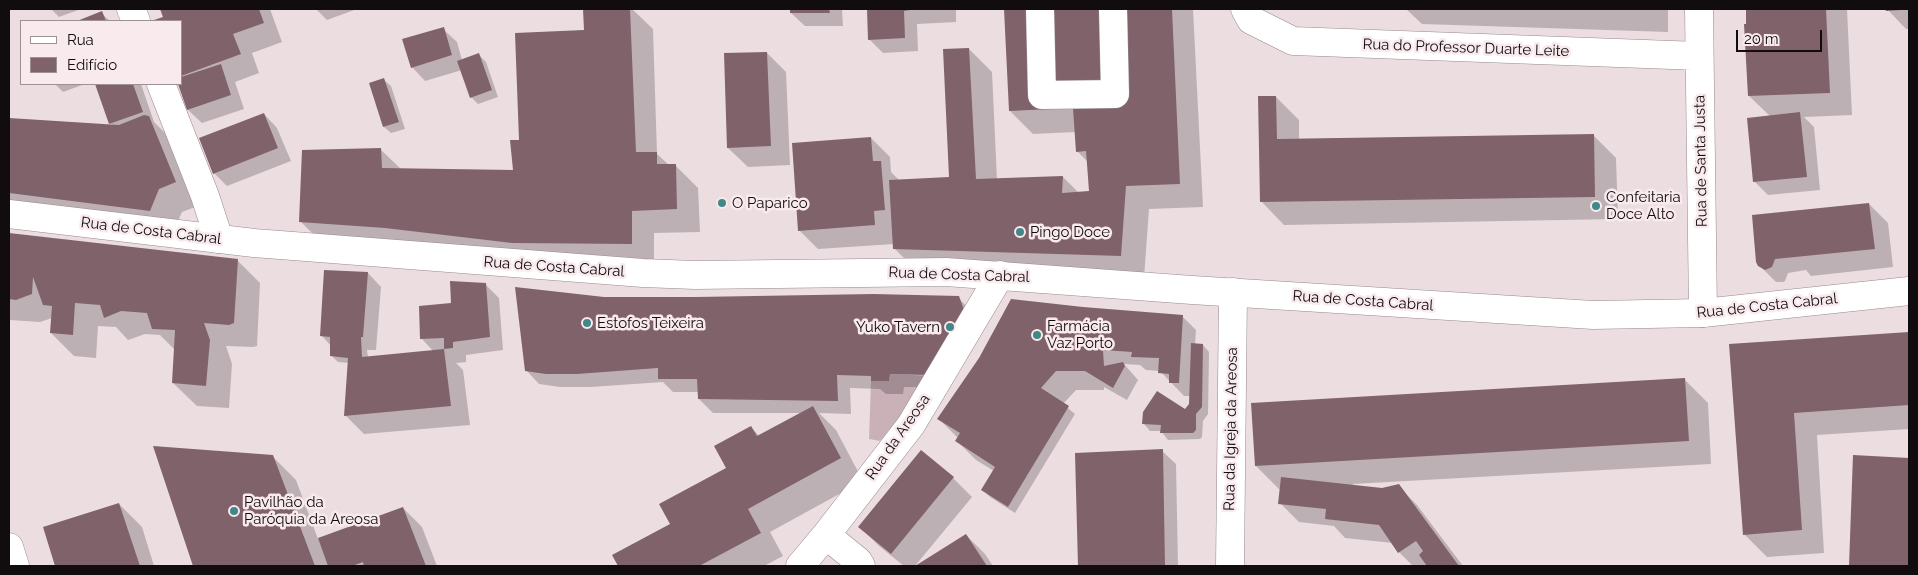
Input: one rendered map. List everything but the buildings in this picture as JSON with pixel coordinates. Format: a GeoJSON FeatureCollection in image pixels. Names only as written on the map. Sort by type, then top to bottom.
{"type":"FeatureCollection","features":[{"type":"Feature","properties":{"kind":"main road"},"geometry":{"type":"LineString","coordinates":[[1040,9],[1042,95],[1115,94],[1113,9]]}},
{"type":"Feature","properties":{"kind":"main road","name":"Rua do Professor Duarte Leite"},"geometry":{"type":"LineString","coordinates":[[1245,9],[1251,20],[1293,42],[1699,56]]}},
{"type":"Feature","properties":{"kind":"main road","name":"Rua de Santa Justa"},"geometry":{"type":"LineString","coordinates":[[1699,9],[1703,313]]}},
{"type":"Feature","properties":{"kind":"main road"},"geometry":{"type":"LineString","coordinates":[[161,85],[206,196],[219,239]]}},
{"type":"Feature","properties":{"kind":"main road","name":"Rua de Costa Cabral"},"geometry":{"type":"LineString","coordinates":[[9,214],[254,243],[643,273],[695,275],[946,272],[1593,315],[1703,313],[1909,290]]}},
{"type":"Feature","properties":{"kind":"main road","name":"Rua da Areosa"},"geometry":{"type":"LineString","coordinates":[[800,566],[910,425],[1000,275]]}},
{"type":"Feature","properties":{"kind":"main road","name":"Rua da Igreja da Areosa"},"geometry":{"type":"LineString","coordinates":[[1230,566],[1233,292]]}},
{"type":"Feature","properties":{"kind":"main road"},"geometry":{"type":"LineString","coordinates":[[826,535],[858,561],[861,566]]}},
{"type":"Feature","properties":{"kind":"main road"},"geometry":{"type":"LineString","coordinates":[[9,547],[15,566]]}},
{"type":"Feature","properties":{"kind":"shaded area"},"geometry":{"type":"Polygon","coordinates":[[[890,374],[930,376],[880,441],[869,439],[871,381],[889,381],[890,374]]]}},
{"type":"Feature","properties":{"kind":"place","name":"O Paparico"},"geometry":{"type":"Point","coordinates":[722,203]}},
{"type":"Feature","properties":{"kind":"place","name":"Confeitaria Doce Alto"},"geometry":{"type":"Point","coordinates":[1596,206]}},
{"type":"Feature","properties":{"kind":"place","name":"Pingo Doce"},"geometry":{"type":"Point","coordinates":[1020,232]}},
{"type":"Feature","properties":{"kind":"place","name":"Estofos Teixeira"},"geometry":{"type":"Point","coordinates":[587,323]}},
{"type":"Feature","properties":{"kind":"place","name":"Yuko Tavern"},"geometry":{"type":"Point","coordinates":[950,327]}},
{"type":"Feature","properties":{"kind":"place","name":"Farmácia Vaz Porto"},"geometry":{"type":"Point","coordinates":[1037,335]}},
{"type":"Feature","properties":{"kind":"place","name":"Pavilhão da Paróquia da Areosa"},"geometry":{"type":"Point","coordinates":[234,511]}}]}
